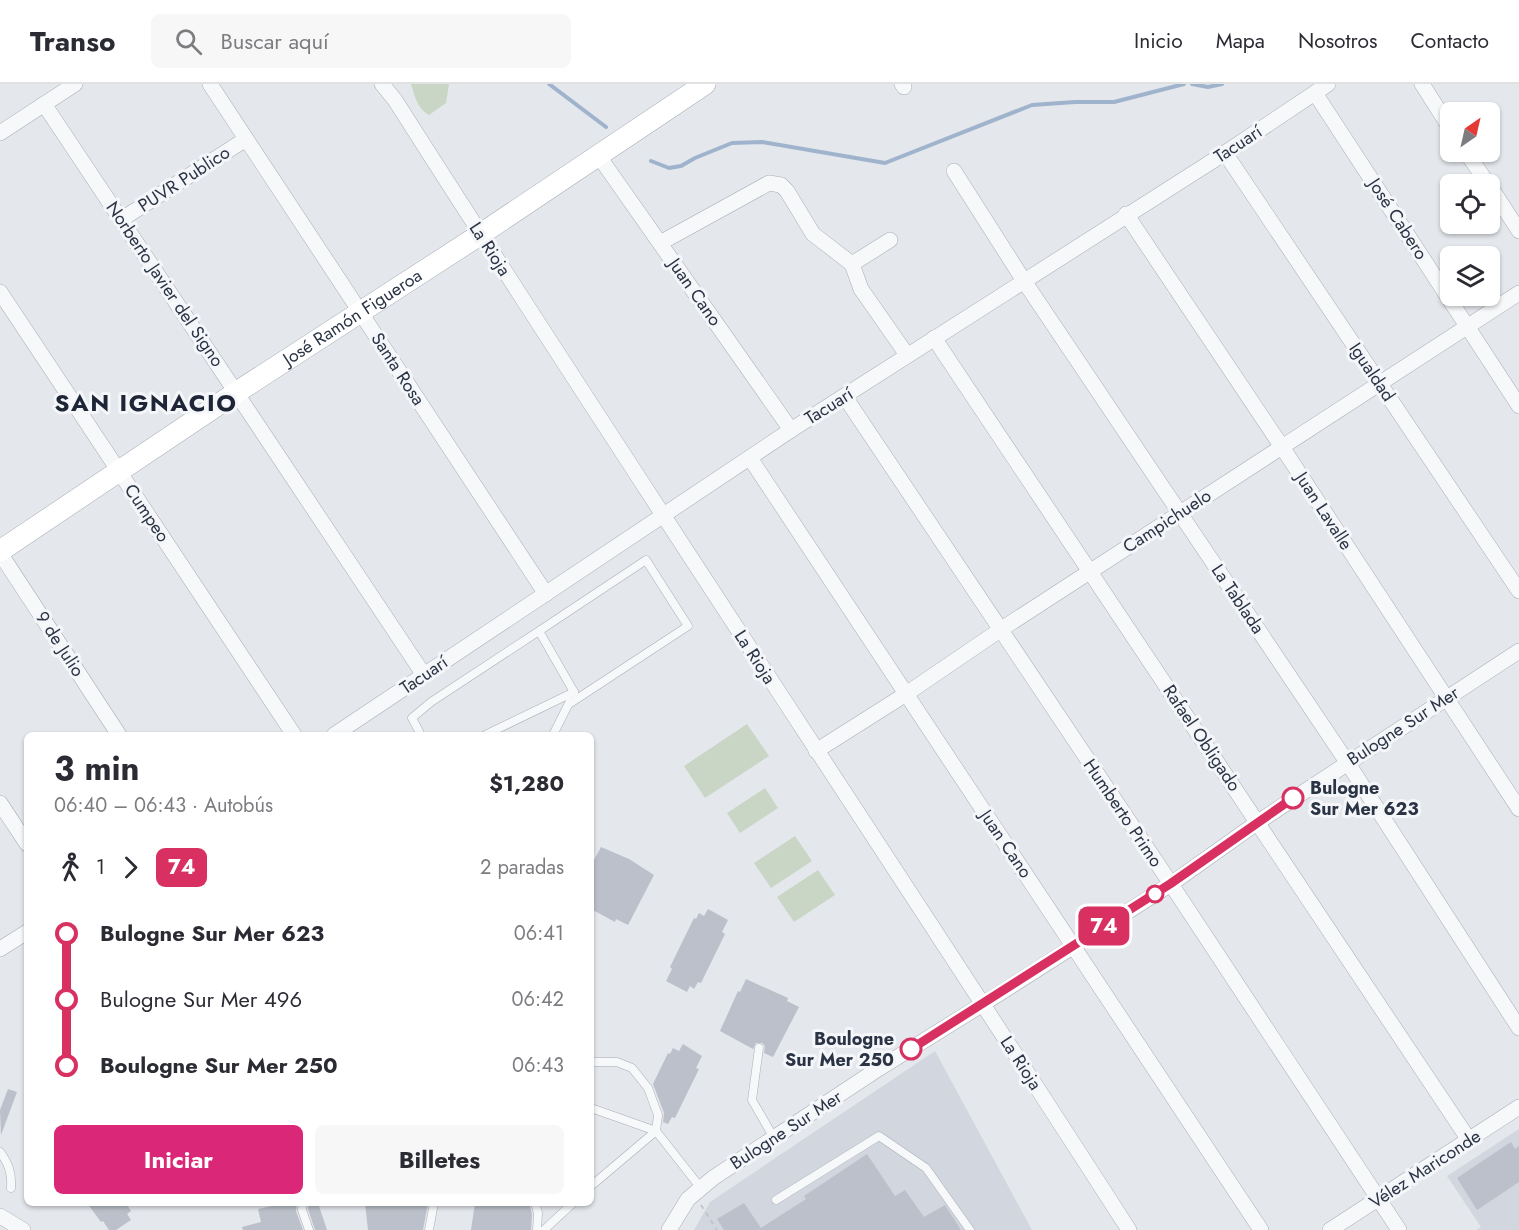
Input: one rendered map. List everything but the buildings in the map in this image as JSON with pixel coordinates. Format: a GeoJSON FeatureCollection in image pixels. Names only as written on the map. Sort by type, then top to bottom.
{"type":"FeatureCollection","features":[{"type":"Feature","properties":{"kind":"main road","name":"José Ramón Figueroa"},"geometry":{"type":"LineString","coordinates":[[0,552],[237,392],[705,84]]}},
{"type":"Feature","properties":{"kind":"street"},"geometry":{"type":"LineString","coordinates":[[0,133],[75,84]]}},
{"type":"Feature","properties":{"kind":"street","name":"Santa Rosa"},"geometry":{"type":"LineString","coordinates":[[210,84],[546,594]]}},
{"type":"Feature","properties":{"kind":"street","name":"La Rioja"},"geometry":{"type":"LineString","coordinates":[[382,84],[395,100],[663,516],[1129,1230]]}},
{"type":"Feature","properties":{"kind":"street","name":"Tacuarí"},"geometry":{"type":"LineString","coordinates":[[338,732],[907,354],[1226,153],[1328,84]]}},
{"type":"Feature","properties":{"kind":"street"},"geometry":{"type":"LineString","coordinates":[[1422,84],[1440,112]]}},
{"type":"Feature","properties":{"kind":"street","name":"José Cabero"},"geometry":{"type":"LineString","coordinates":[[1315,93],[1519,406]]}},
{"type":"Feature","properties":{"kind":"street","name":"Norberto Javier del Signo"},"geometry":{"type":"LineString","coordinates":[[44,104],[424,675]]}},
{"type":"Feature","properties":{"kind":"street","name":"PUVR Publico"},"geometry":{"type":"LineString","coordinates":[[122,219],[246,139]]}},
{"type":"Feature","properties":{"kind":"street","name":"Igualdad"},"geometry":{"type":"LineString","coordinates":[[1226,153],[1519,591]]}},
{"type":"Feature","properties":{"kind":"street","name":"Juan Cano"},"geometry":{"type":"LineString","coordinates":[[598,155],[791,430]]}},
{"type":"Feature","properties":{"kind":"street","name":"La Tablada"},"geometry":{"type":"LineString","coordinates":[[954,171],[1024,281],[1347,762],[1519,1028]]}},
{"type":"Feature","properties":{"kind":"street"},"geometry":{"type":"LineString","coordinates":[[660,243],[770,183],[781,185],[813,234],[852,264],[861,289],[907,354]]}},
{"type":"Feature","properties":{"kind":"street"},"geometry":{"type":"LineString","coordinates":[[1500,202],[1519,231]]}},
{"type":"Feature","properties":{"kind":"street","name":"Juan Lavalle"},"geometry":{"type":"LineString","coordinates":[[1126,214],[1519,809]]}},
{"type":"Feature","properties":{"kind":"street"},"geometry":{"type":"LineString","coordinates":[[852,264],[890,240]]}},
{"type":"Feature","properties":{"kind":"street","name":"Cumpeo"},"geometry":{"type":"LineString","coordinates":[[0,292],[292,732]]}},
{"type":"Feature","properties":{"kind":"street","name":"Campichuelo"},"geometry":{"type":"LineString","coordinates":[[816,751],[1519,293]]}},
{"type":"Feature","properties":{"kind":"street","name":"Rafael Obligado"},"geometry":{"type":"LineString","coordinates":[[934,338],[1469,1140]]}},
{"type":"Feature","properties":{"kind":"street","name":"Humberto Primo"},"geometry":{"type":"LineString","coordinates":[[845,397],[1399,1230]]}},
{"type":"Feature","properties":{"kind":"street","name":"Juan Cano"},"geometry":{"type":"LineString","coordinates":[[750,458],[1261,1230]]}},
{"type":"Feature","properties":{"kind":"street","name":"9 de Julio"},"geometry":{"type":"LineString","coordinates":[[0,552],[117,732]]}},
{"type":"Feature","properties":{"kind":"street","name":"Bulogne Sur Mer"},"geometry":{"type":"LineString","coordinates":[[669,1230],[697,1190],[875,1071],[1170,884],[1347,762],[1519,651]]}},
{"type":"Feature","properties":{"kind":"street"},"geometry":{"type":"LineString","coordinates":[[0,803],[24,839]]}},
{"type":"Feature","properties":{"kind":"street"},"geometry":{"type":"LineString","coordinates":[[0,949],[24,934]]}},
{"type":"Feature","properties":{"kind":"street","name":"Vélez Mariconde"},"geometry":{"type":"LineString","coordinates":[[1330,1230],[1519,1107]]}},
{"type":"Feature","properties":{"kind":"street"},"geometry":{"type":"LineString","coordinates":[[0,1216],[23,1230]]}},
{"type":"Feature","properties":{"kind":"lane"},"geometry":{"type":"LineString","coordinates":[[419,732],[412,718],[431,702],[646,560],[688,626],[569,704]]}},
{"type":"Feature","properties":{"kind":"lane"},"geometry":{"type":"LineString","coordinates":[[539,631],[574,692]]}},
{"type":"Feature","properties":{"kind":"lane"},"geometry":{"type":"LineString","coordinates":[[555,732],[574,692]]}},
{"type":"Feature","properties":{"kind":"lane"},"geometry":{"type":"LineString","coordinates":[[491,732],[574,692]]}},
{"type":"Feature","properties":{"kind":"lane"},"geometry":{"type":"LineString","coordinates":[[759,1048],[752,1100],[774,1138]]}},
{"type":"Feature","properties":{"kind":"lane"},"geometry":{"type":"LineString","coordinates":[[594,1062],[618,1062],[632,1068],[648,1088],[658,1115],[656,1131],[594,1183]]}},
{"type":"Feature","properties":{"kind":"lane"},"geometry":{"type":"LineString","coordinates":[[594,1109],[656,1131],[697,1190]]}},
{"type":"Feature","properties":{"kind":"lane"},"geometry":{"type":"LineString","coordinates":[[776,1200],[879,1136],[926,1168],[970,1230]]}},
{"type":"Feature","properties":{"kind":"lane"},"geometry":{"type":"LineString","coordinates":[[0,1152],[9,1168],[11,1188]]}},
{"type":"Feature","properties":{"kind":"lane"},"geometry":{"type":"LineString","coordinates":[[303,1206],[309,1230]]}},
{"type":"Feature","properties":{"kind":"lane"},"geometry":{"type":"LineString","coordinates":[[429,1230],[433,1206]]}},
{"type":"Feature","properties":{"kind":"lane"},"geometry":{"type":"LineString","coordinates":[[536,1206],[537,1230]]}},
{"type":"Feature","properties":{"kind":"lane"},"geometry":{"type":"LineString","coordinates":[[544,1230],[570,1206]]}},
{"type":"Feature","properties":{"kind":"path"},"geometry":{"type":"LineString","coordinates":[[697,1190],[717,1230]]}},
{"type":"Feature","properties":{"kind":"shaded area"},"geometry":{"type":"Polygon","coordinates":[[[935,1051],[1032,1230],[694,1230],[710,1202],[935,1051]]]}},
{"type":"Feature","properties":{"kind":"shaded area"},"geometry":{"type":"Polygon","coordinates":[[[1519,1129],[1519,1230],[1476,1230],[1481,1227],[1447,1176],[1519,1129]]]}},
{"type":"Feature","properties":{"kind":"green space"},"geometry":{"type":"Polygon","coordinates":[[[411,84],[449,84],[446,103],[429,115],[419,106],[411,84]]]}},
{"type":"Feature","properties":{"kind":"green space"},"geometry":{"type":"Polygon","coordinates":[[[747,724],[769,756],[705,798],[684,766],[747,724]]]}},
{"type":"Feature","properties":{"kind":"green space"},"geometry":{"type":"Polygon","coordinates":[[[765,788],[778,808],[740,833],[727,813],[765,788]]]}},
{"type":"Feature","properties":{"kind":"green space"},"geometry":{"type":"Polygon","coordinates":[[[795,836],[812,861],[771,888],[754,863],[795,836]]]}},
{"type":"Feature","properties":{"kind":"green space"},"geometry":{"type":"Polygon","coordinates":[[[818,870],[835,895],[794,922],[777,897],[818,870]]]}},
{"type":"Feature","properties":{"kind":"waterway"},"geometry":{"type":"LineString","coordinates":[[549,84],[606,127]]}},
{"type":"Feature","properties":{"kind":"waterway"},"geometry":{"type":"LineString","coordinates":[[651,161],[669,168],[681,166],[732,143],[762,142],[885,163],[1032,105],[1114,102],[1184,84]]}},
{"type":"Feature","properties":{"kind":"waterway"},"geometry":{"type":"LineString","coordinates":[[1192,84],[1208,87],[1222,84]]}},
{"type":"Feature","properties":{"kind":"bus line","name":"74"},"geometry":{"type":"LineString","coordinates":[[911,1049],[1170,884],[1293,798]]}},
{"type":"Feature","properties":{"kind":"place","name":"Bulogne Sur Mer 623"},"geometry":{"type":"Point","coordinates":[1293,798]}},
{"type":"Feature","properties":{"kind":"place","name":"Boulogne Sur Mer 250"},"geometry":{"type":"Point","coordinates":[911,1049]}},
{"type":"Feature","properties":{"kind":"district","name":"SAN IGNACIO"},"geometry":{"type":"Point","coordinates":[146,402]}}]}
